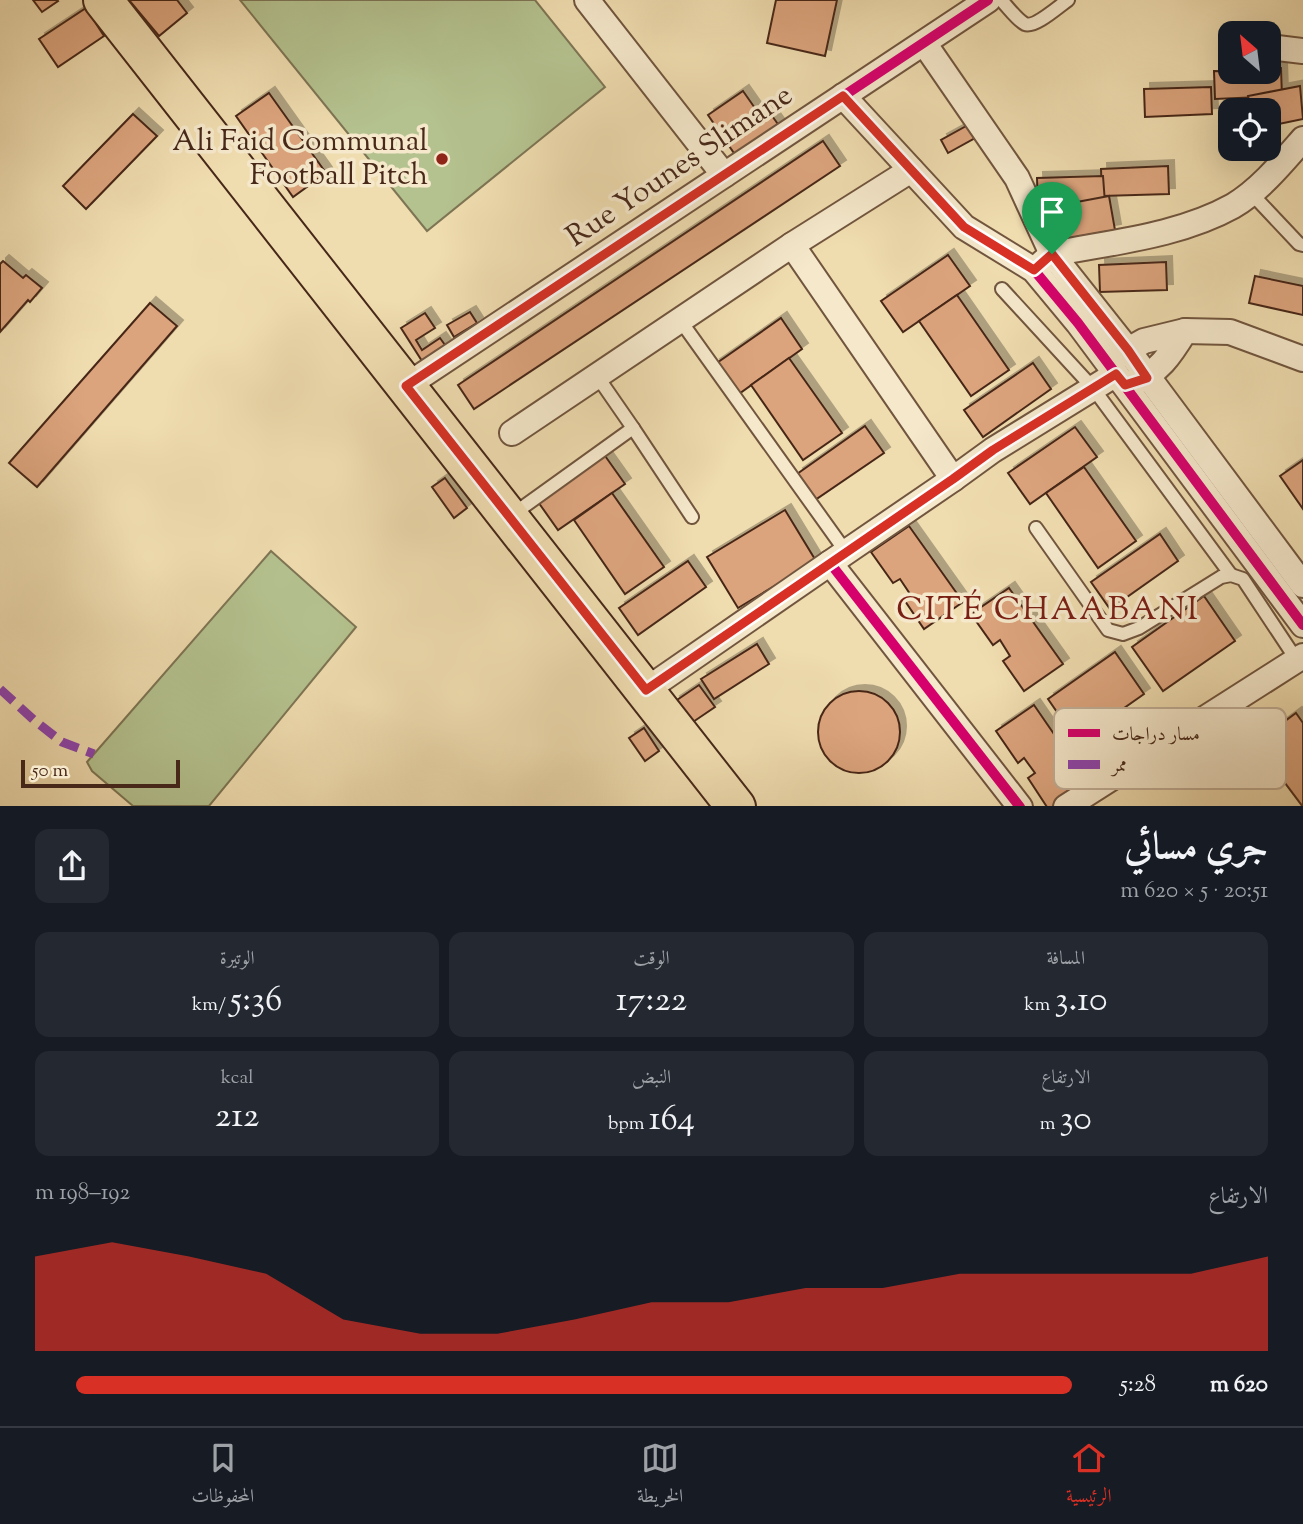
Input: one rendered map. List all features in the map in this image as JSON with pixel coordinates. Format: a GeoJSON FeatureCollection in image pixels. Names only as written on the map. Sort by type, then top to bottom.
{"type":"FeatureCollection","features":[{"type":"Feature","properties":{"kind":"main road"},"geometry":{"type":"LineString","coordinates":[[103,0],[735,806]]}},
{"type":"Feature","properties":{"kind":"street"},"geometry":{"type":"LineString","coordinates":[[587,0],[724,175]]}},
{"type":"Feature","properties":{"kind":"street","name":"Rue Younes Slimane"},"geometry":{"type":"LineString","coordinates":[[406,386],[988,0]]}},
{"type":"Feature","properties":{"kind":"street"},"geometry":{"type":"LineString","coordinates":[[923,43],[1017,178],[1043,262],[1125,370],[1303,625]]}},
{"type":"Feature","properties":{"kind":"street"},"geometry":{"type":"LineString","coordinates":[[1281,48],[1303,51]]}},
{"type":"Feature","properties":{"kind":"street"},"geometry":{"type":"LineString","coordinates":[[843,96],[964,227],[1043,262],[1175,230],[1233,206],[1251,193],[1303,139]]}},
{"type":"Feature","properties":{"kind":"street"},"geometry":{"type":"LineString","coordinates":[[512,433],[792,245],[911,170]]}},
{"type":"Feature","properties":{"kind":"street"},"geometry":{"type":"LineString","coordinates":[[792,245],[953,479]]}},
{"type":"Feature","properties":{"kind":"street"},"geometry":{"type":"LineString","coordinates":[[1125,370],[1144,341],[1185,331],[1230,332],[1303,359]]}},
{"type":"Feature","properties":{"kind":"street"},"geometry":{"type":"LineString","coordinates":[[646,690],[993,450],[1125,370],[1167,360],[1185,331]]}},
{"type":"Feature","properties":{"kind":"street"},"geometry":{"type":"LineString","coordinates":[[1125,370],[1303,585]]}},
{"type":"Feature","properties":{"kind":"street"},"geometry":{"type":"LineString","coordinates":[[838,558],[1019,806]]}},
{"type":"Feature","properties":{"kind":"street"},"geometry":{"type":"LineString","coordinates":[[1221,708],[1300,658]]}},
{"type":"Feature","properties":{"kind":"street"},"geometry":{"type":"LineString","coordinates":[[1068,806],[1094,789]]}},
{"type":"Feature","properties":{"kind":"lane"},"geometry":{"type":"LineString","coordinates":[[1002,0],[1028,25],[1036,23],[1068,0]]}},
{"type":"Feature","properties":{"kind":"lane"},"geometry":{"type":"LineString","coordinates":[[1251,193],[1299,244],[1303,245]]}},
{"type":"Feature","properties":{"kind":"lane"},"geometry":{"type":"LineString","coordinates":[[1002,289],[1094,388],[1231,575]]}},
{"type":"Feature","properties":{"kind":"lane"},"geometry":{"type":"LineString","coordinates":[[680,320],[838,558]]}},
{"type":"Feature","properties":{"kind":"lane"},"geometry":{"type":"LineString","coordinates":[[597,376],[692,517]]}},
{"type":"Feature","properties":{"kind":"lane"},"geometry":{"type":"LineString","coordinates":[[509,518],[633,428]]}},
{"type":"Feature","properties":{"kind":"lane"},"geometry":{"type":"LineString","coordinates":[[1036,528],[1108,630],[1123,634],[1139,628],[1221,577],[1231,575],[1243,579],[1300,658]]}},
{"type":"Feature","properties":{"kind":"green space","name":"Ali Faid Communal Football Pitch"},"geometry":{"type":"Polygon","coordinates":[[[240,0],[535,0],[605,87],[427,231],[240,0]]]}},
{"type":"Feature","properties":{"kind":"green space"},"geometry":{"type":"Polygon","coordinates":[[[271,551],[356,627],[209,806],[133,806],[92,771],[87,762],[271,551]]]}},
{"type":"Feature","properties":{"kind":"building"},"geometry":{"type":"Polygon","coordinates":[[[33,0],[57,0],[58,1],[42,12],[33,0]]]}},
{"type":"Feature","properties":{"kind":"building"},"geometry":{"type":"Polygon","coordinates":[[[129,0],[177,0],[187,13],[159,36],[129,0]]]}},
{"type":"Feature","properties":{"kind":"building"},"geometry":{"type":"Polygon","coordinates":[[[776,0],[837,0],[825,56],[767,43],[776,0]]]}},
{"type":"Feature","properties":{"kind":"building"},"geometry":{"type":"Polygon","coordinates":[[[86,8],[104,36],[58,67],[39,39],[86,8]]]}},
{"type":"Feature","properties":{"kind":"building"},"geometry":{"type":"Polygon","coordinates":[[[1281,68],[1282,96],[1215,99],[1214,71],[1218,71],[1218,84],[1281,84],[1281,68]]]}},
{"type":"Feature","properties":{"kind":"building"},"geometry":{"type":"Polygon","coordinates":[[[1300,86],[1303,119],[1281,124],[1281,98],[1248,96],[1300,86]]]}},
{"type":"Feature","properties":{"kind":"building"},"geometry":{"type":"Polygon","coordinates":[[[1211,87],[1212,114],[1145,117],[1144,89],[1211,87]]]}},
{"type":"Feature","properties":{"kind":"building"},"geometry":{"type":"Polygon","coordinates":[[[743,91],[757,111],[765,106],[780,127],[738,159],[708,115],[743,91]]]}},
{"type":"Feature","properties":{"kind":"building"},"geometry":{"type":"Polygon","coordinates":[[[269,93],[326,173],[293,197],[236,116],[269,93]]]}},
{"type":"Feature","properties":{"kind":"building"},"geometry":{"type":"Polygon","coordinates":[[[133,114],[157,136],[86,209],[63,186],[133,114]]]}},
{"type":"Feature","properties":{"kind":"building"},"geometry":{"type":"Polygon","coordinates":[[[968,125],[975,138],[948,153],[941,140],[968,125]]]}},
{"type":"Feature","properties":{"kind":"building"},"geometry":{"type":"Polygon","coordinates":[[[823,141],[840,166],[474,409],[458,385],[823,141]]]}},
{"type":"Feature","properties":{"kind":"building"},"geometry":{"type":"Polygon","coordinates":[[[1168,166],[1169,194],[1102,196],[1101,169],[1168,166]]]}},
{"type":"Feature","properties":{"kind":"building"},"geometry":{"type":"Polygon","coordinates":[[[1103,176],[1105,203],[1038,206],[1037,178],[1103,176]]]}},
{"type":"Feature","properties":{"kind":"building"},"geometry":{"type":"Polygon","coordinates":[[[1109,196],[1115,230],[1065,239],[1062,226],[1054,228],[1050,207],[1109,196]]]}},
{"type":"Feature","properties":{"kind":"building"},"geometry":{"type":"Polygon","coordinates":[[[948,255],[970,286],[903,332],[881,301],[948,255]]]}},
{"type":"Feature","properties":{"kind":"building"},"geometry":{"type":"Polygon","coordinates":[[[3,261],[23,278],[26,275],[42,288],[0,332],[0,264],[3,261]]]}},
{"type":"Feature","properties":{"kind":"building"},"geometry":{"type":"Polygon","coordinates":[[[1166,262],[1167,290],[1100,292],[1099,265],[1166,262]]]}},
{"type":"Feature","properties":{"kind":"building"},"geometry":{"type":"Polygon","coordinates":[[[1255,276],[1303,286],[1303,315],[1249,303],[1255,276]]]}},
{"type":"Feature","properties":{"kind":"building"},"geometry":{"type":"Polygon","coordinates":[[[957,295],[1009,370],[971,396],[919,321],[957,295]]]}},
{"type":"Feature","properties":{"kind":"building"},"geometry":{"type":"Polygon","coordinates":[[[150,303],[177,326],[37,487],[9,463],[150,303]]]}},
{"type":"Feature","properties":{"kind":"building"},"geometry":{"type":"Polygon","coordinates":[[[470,312],[477,323],[454,337],[447,325],[470,312]]]}},
{"type":"Feature","properties":{"kind":"building"},"geometry":{"type":"Polygon","coordinates":[[[425,313],[435,328],[416,340],[422,350],[440,338],[445,345],[422,361],[401,328],[425,313]]]}},
{"type":"Feature","properties":{"kind":"building"},"geometry":{"type":"Polygon","coordinates":[[[781,318],[802,349],[736,396],[714,365],[781,318]]]}},
{"type":"Feature","properties":{"kind":"building"},"geometry":{"type":"Polygon","coordinates":[[[789,358],[842,433],[803,460],[751,385],[789,358]]]}},
{"type":"Feature","properties":{"kind":"building"},"geometry":{"type":"Polygon","coordinates":[[[1033,363],[1051,389],[983,437],[964,410],[1033,363]]]}},
{"type":"Feature","properties":{"kind":"building"},"geometry":{"type":"Polygon","coordinates":[[[865,426],[884,453],[815,500],[797,474],[865,426]]]}},
{"type":"Feature","properties":{"kind":"building"},"geometry":{"type":"Polygon","coordinates":[[[1075,427],[1097,457],[1030,504],[1008,473],[1075,427]]]}},
{"type":"Feature","properties":{"kind":"building"},"geometry":{"type":"Polygon","coordinates":[[[603,453],[625,484],[558,530],[536,499],[603,453]]]}},
{"type":"Feature","properties":{"kind":"building"},"geometry":{"type":"Polygon","coordinates":[[[1303,460],[1303,509],[1280,476],[1303,460]]]}},
{"type":"Feature","properties":{"kind":"building"},"geometry":{"type":"Polygon","coordinates":[[[1084,467],[1136,541],[1098,568],[1046,493],[1084,467]]]}},
{"type":"Feature","properties":{"kind":"building"},"geometry":{"type":"Polygon","coordinates":[[[445,478],[467,508],[454,518],[432,487],[445,478]]]}},
{"type":"Feature","properties":{"kind":"building"},"geometry":{"type":"Polygon","coordinates":[[[612,493],[664,567],[625,594],[574,520],[612,493]]]}},
{"type":"Feature","properties":{"kind":"building"},"geometry":{"type":"Polygon","coordinates":[[[785,510],[816,561],[738,608],[707,557],[785,510]]]}},
{"type":"Feature","properties":{"kind":"building"},"geometry":{"type":"Polygon","coordinates":[[[909,526],[963,602],[924,629],[903,598],[910,594],[900,579],[893,583],[871,552],[909,526]]]}},
{"type":"Feature","properties":{"kind":"building"},"geometry":{"type":"Polygon","coordinates":[[[1160,534],[1178,561],[1110,609],[1091,582],[1160,534]]]}},
{"type":"Feature","properties":{"kind":"building"},"geometry":{"type":"Polygon","coordinates":[[[688,561],[706,587],[638,635],[619,608],[688,561]]]}},
{"type":"Feature","properties":{"kind":"building"},"geometry":{"type":"Polygon","coordinates":[[[1009,588],[1063,664],[1024,691],[1003,661],[1010,656],[1000,640],[993,645],[971,614],[1009,588]]]}},
{"type":"Feature","properties":{"kind":"building"},"geometry":{"type":"Polygon","coordinates":[[[1204,596],[1235,641],[1163,691],[1132,647],[1204,596]]]}},
{"type":"Feature","properties":{"kind":"building"},"geometry":{"type":"Polygon","coordinates":[[[757,644],[769,664],[714,699],[701,679],[757,644]]]}},
{"type":"Feature","properties":{"kind":"building"},"geometry":{"type":"Polygon","coordinates":[[[1115,652],[1144,694],[1124,708],[1054,708],[1048,699],[1115,652]]]}},
{"type":"Feature","properties":{"kind":"building"},"geometry":{"type":"Polygon","coordinates":[[[699,685],[715,707],[690,724],[674,702],[699,685]]]}},
{"type":"Feature","properties":{"kind":"building"},"geometry":{"type":"Polygon","coordinates":[[[859,691],[875,694],[888,703],[897,716],[900,732],[897,748],[888,761],[875,770],[859,773],[843,770],[830,761],[821,748],[818,732],[821,716],[830,703],[843,694],[859,691]]]}},
{"type":"Feature","properties":{"kind":"building"},"geometry":{"type":"Polygon","coordinates":[[[1034,705],[1054,734],[1054,789],[1077,789],[1053,806],[1046,806],[1028,778],[1035,773],[1024,758],[1018,763],[996,731],[1034,705]]]}},
{"type":"Feature","properties":{"kind":"building"},"geometry":{"type":"Polygon","coordinates":[[[1296,713],[1303,723],[1303,806],[1286,784],[1286,720],[1296,713]]]}},
{"type":"Feature","properties":{"kind":"building"},"geometry":{"type":"Polygon","coordinates":[[[644,728],[659,751],[645,761],[629,738],[644,728]]]}},
{"type":"Feature","properties":{"kind":"marked path"},"geometry":{"type":"LineString","coordinates":[[0,689],[62,742],[94,754]]}},
{"type":"Feature","properties":{"kind":"cycle path"},"geometry":{"type":"LineString","coordinates":[[406,386],[988,0]]}},
{"type":"Feature","properties":{"kind":"cycle path"},"geometry":{"type":"LineString","coordinates":[[843,96],[964,227],[1034,270],[1078,323],[1303,625]]}},
{"type":"Feature","properties":{"kind":"cycle path"},"geometry":{"type":"LineString","coordinates":[[646,690],[830,563],[1019,806]]}},
{"type":"Feature","properties":{"kind":"place","name":"Ali Faid Communal Football Pitch"},"geometry":{"type":"Point","coordinates":[442,159]}},
{"type":"Feature","properties":{"kind":"district","name":"CITÉ CHAABANI"},"geometry":{"type":"Point","coordinates":[1048,611]}},
{"type":"Feature","properties":{"kind":"route"},"geometry":{"type":"LineString","coordinates":[[843,96],[964,227],[1034,270],[1052,254],[1147,378],[1125,385],[1116,374],[993,450],[646,690],[406,386],[843,96]]}}]}
